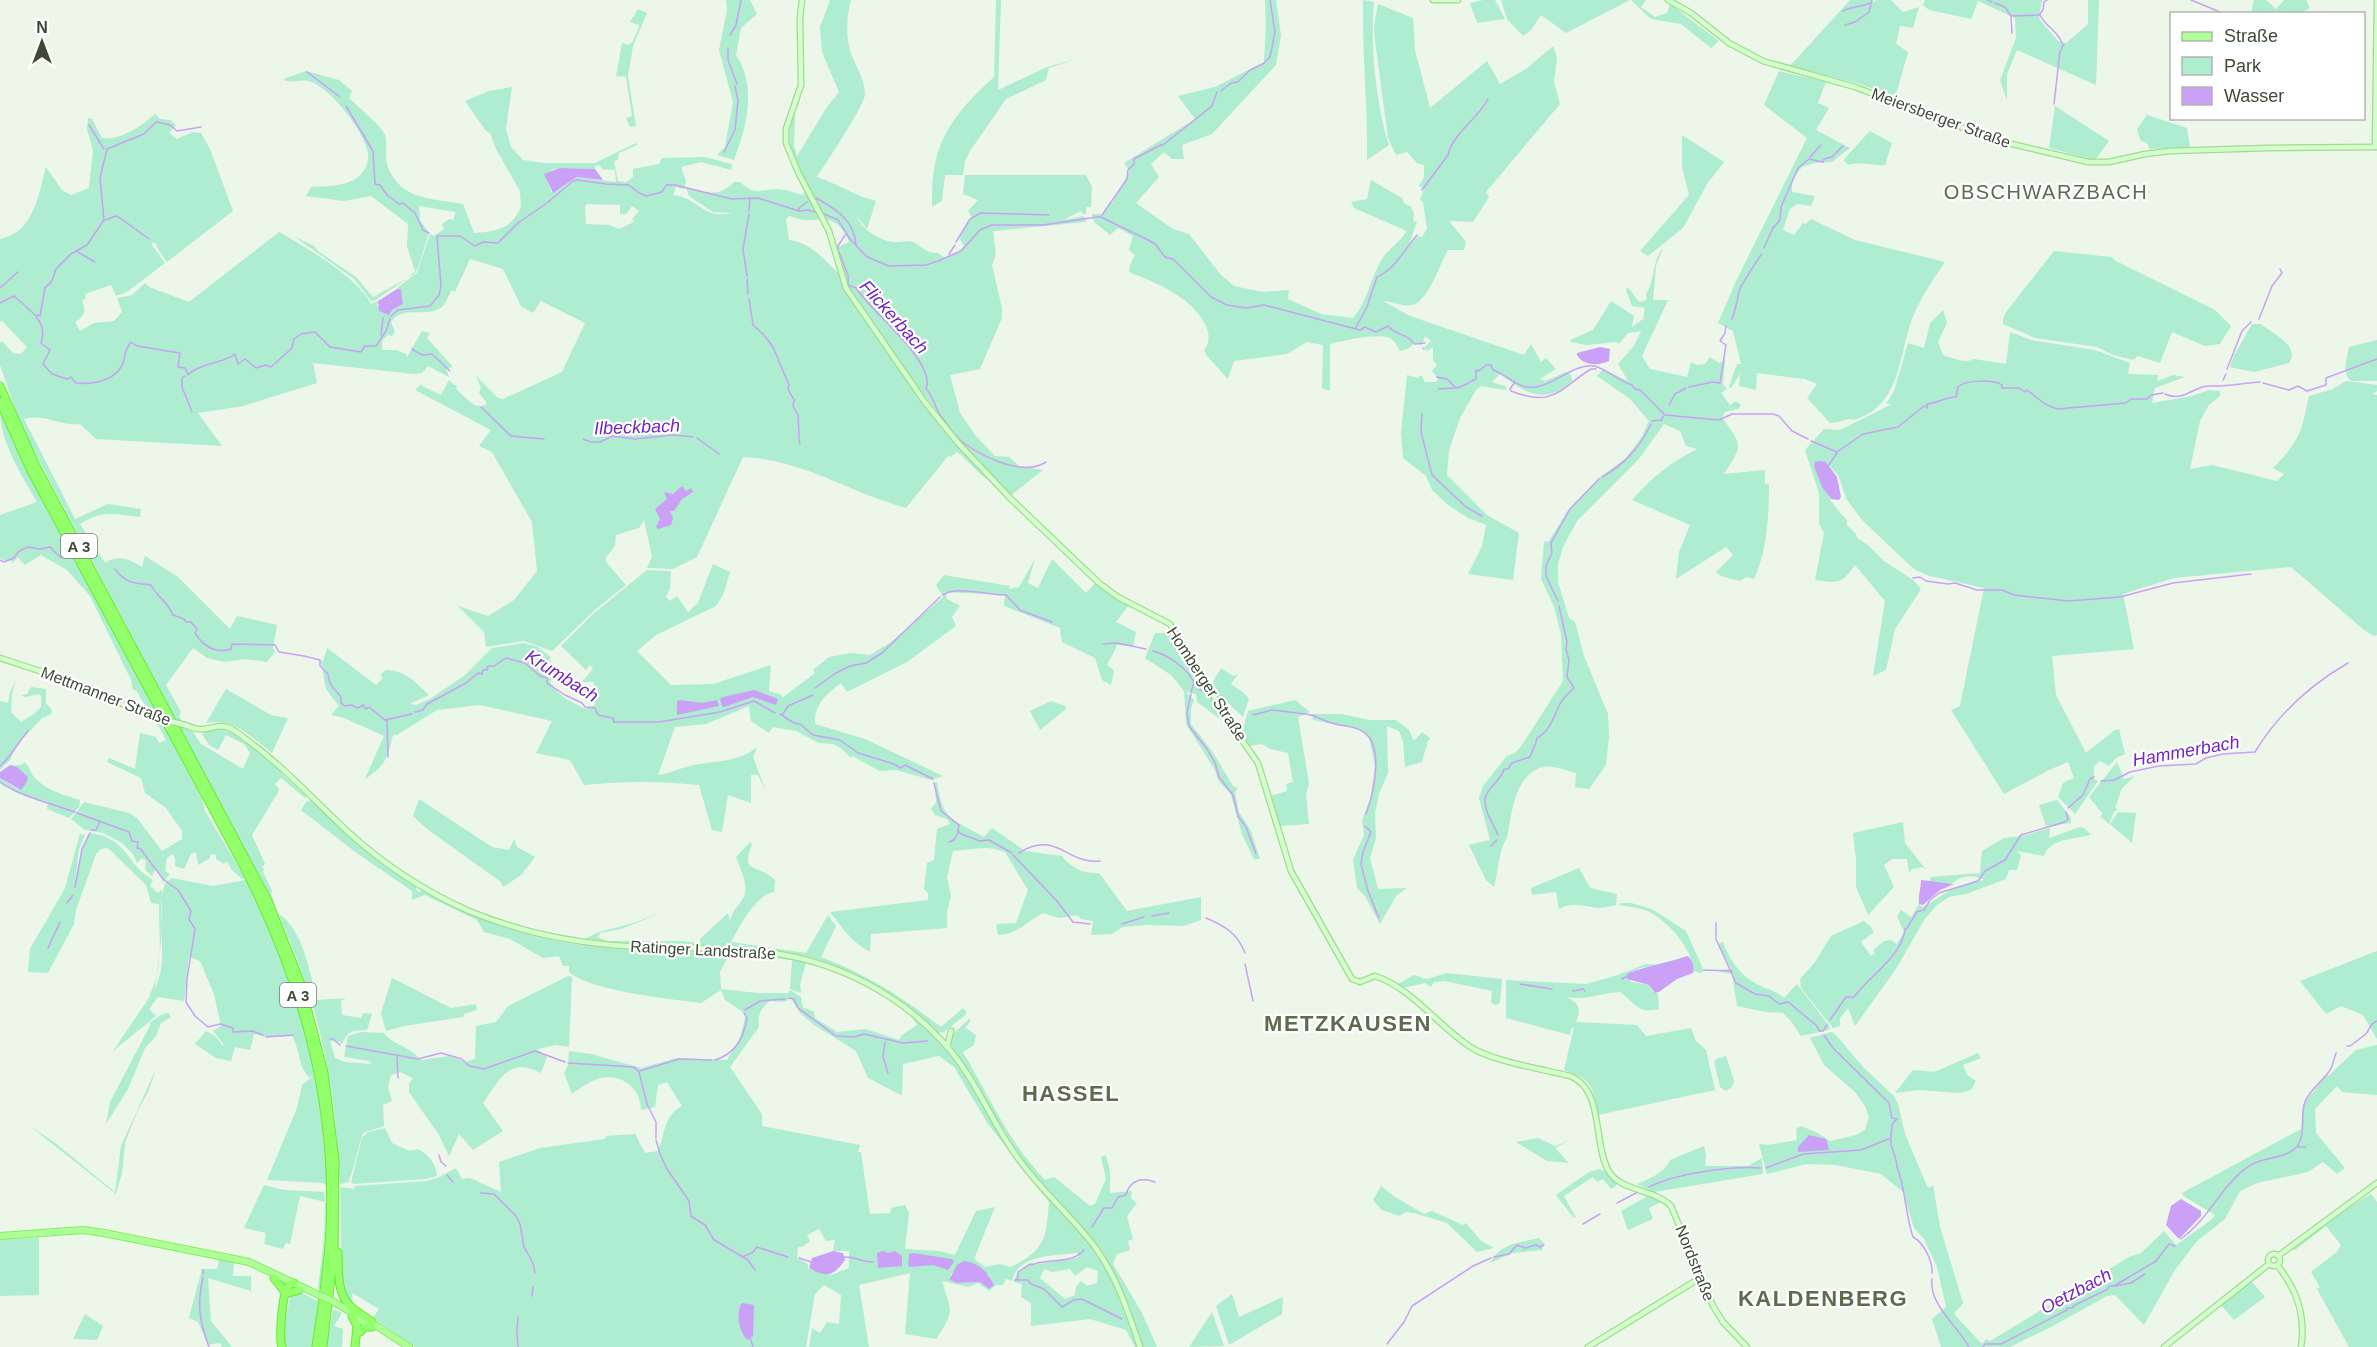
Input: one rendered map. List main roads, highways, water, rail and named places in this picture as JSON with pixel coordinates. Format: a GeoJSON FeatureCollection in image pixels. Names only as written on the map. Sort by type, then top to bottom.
{"type":"FeatureCollection","features":[{"type":"Feature","properties":{"kind":"highway","name":"A 3"},"geometry":{"type":"LineString","coordinates":[[0,386],[31,457],[263,891],[287,945],[309,1007],[326,1083],[335,1160],[336,1230],[320,1345]]}},
{"type":"Feature","properties":{"kind":"highway","name":"A 3"},"geometry":{"type":"LineString","coordinates":[[0,402],[30,469],[262,903],[290,967],[314,1054],[324,1104],[330,1161],[329,1238],[320,1345]]}},
{"type":"Feature","properties":{"kind":"highway"},"geometry":{"type":"LineString","coordinates":[[336,1230],[341,1293],[350,1306],[372,1325]]}},
{"type":"Feature","properties":{"kind":"highway"},"geometry":{"type":"LineString","coordinates":[[282,1347],[280,1338],[287,1284]]}},
{"type":"Feature","properties":{"kind":"highway"},"geometry":{"type":"LineString","coordinates":[[356,1347],[360,1332],[358,1318]]}},
{"type":"Feature","properties":{"kind":"highway"},"geometry":{"type":"LineString","coordinates":[[356,1347],[358,1318]]}},
{"type":"Feature","properties":{"kind":"highway"},"geometry":{"type":"LineString","coordinates":[[360,1332],[364,1327],[372,1325]]}},
{"type":"Feature","properties":{"kind":"main road","name":"Homberger Straße"},"geometry":{"type":"LineString","coordinates":[[802,0],[801,85],[786,129],[789,152],[829,231],[846,288],[924,401],[1011,499],[1081,568],[1118,597],[1170,624],[1230,723],[1258,763],[1291,871],[1351,978],[1357,982],[1375,976],[1386,981],[1418,1003],[1475,1050],[1580,1081],[1590,1094],[1600,1149],[1613,1177],[1621,1184],[1638,1188],[1669,1204]]}},
{"type":"Feature","properties":{"kind":"main road"},"geometry":{"type":"LineString","coordinates":[[1432,0],[1458,0]]}},
{"type":"Feature","properties":{"kind":"main road","name":"Meiersberger Straße"},"geometry":{"type":"LineString","coordinates":[[1668,0],[1691,14],[1729,44],[1763,61],[1855,87],[1995,140],[2088,162],[2114,161],[2157,152],[2376,147]]}},
{"type":"Feature","properties":{"kind":"main road"},"geometry":{"type":"LineString","coordinates":[[2376,147],[2377,0]]}},
{"type":"Feature","properties":{"kind":"main road","name":"Mettmanner Straße"},"geometry":{"type":"LineString","coordinates":[[0,658],[55,676],[154,717],[199,729],[217,726],[230,728],[269,757],[325,810]]}},
{"type":"Feature","properties":{"kind":"main road","name":"Ratinger Landstraße"},"geometry":{"type":"LineString","coordinates":[[325,810],[363,845],[399,873],[432,893],[486,918],[538,934],[592,944],[755,951],[811,961],[853,976],[885,994],[914,1014],[947,1047],[974,1084],[1020,1161],[1086,1236],[1114,1279],[1140,1347]]}},
{"type":"Feature","properties":{"kind":"main road"},"geometry":{"type":"LineString","coordinates":[[947,1047],[951,1031]]}},
{"type":"Feature","properties":{"kind":"main road"},"geometry":{"type":"LineString","coordinates":[[2269,1264],[2269,1256],[2275,1254],[2278,1256],[2377,1183]]}},
{"type":"Feature","properties":{"kind":"main road","name":"Nordstraße"},"geometry":{"type":"LineString","coordinates":[[1669,1204],[1680,1224],[1700,1278],[1718,1315],[1747,1347]]}},
{"type":"Feature","properties":{"kind":"main road"},"geometry":{"type":"LineString","coordinates":[[0,1236],[86,1230],[244,1260],[264,1268],[287,1284],[334,1304],[409,1347]]}},
{"type":"Feature","properties":{"kind":"main road"},"geometry":{"type":"LineString","coordinates":[[2277,1265],[2280,1260],[2278,1256]]}},
{"type":"Feature","properties":{"kind":"main road"},"geometry":{"type":"LineString","coordinates":[[2269,1264],[2277,1265]]}},
{"type":"Feature","properties":{"kind":"main road"},"geometry":{"type":"LineString","coordinates":[[2164,1347],[2269,1264]]}},
{"type":"Feature","properties":{"kind":"main road"},"geometry":{"type":"LineString","coordinates":[[2277,1265],[2291,1284],[2300,1306],[2301,1347]]}},
{"type":"Feature","properties":{"kind":"main road"},"geometry":{"type":"LineString","coordinates":[[1588,1347],[1700,1278]]}},
{"type":"Feature","properties":{"kind":"water"},"geometry":{"type":"Polygon","coordinates":[[[560,168],[595,169],[603,180],[577,177],[553,193],[544,174],[560,168]]]}},
{"type":"Feature","properties":{"kind":"water"},"geometry":{"type":"Polygon","coordinates":[[[397,289],[401,289],[403,304],[392,310],[389,315],[379,311],[378,301],[397,289]]]}},
{"type":"Feature","properties":{"kind":"water"},"geometry":{"type":"Polygon","coordinates":[[[1600,347],[1610,349],[1609,361],[1592,364],[1583,361],[1577,355],[1577,353],[1600,347]]]}},
{"type":"Feature","properties":{"kind":"water"},"geometry":{"type":"Polygon","coordinates":[[[1815,462],[1826,462],[1837,477],[1841,497],[1839,500],[1831,499],[1822,487],[1814,466],[1815,462]]]}},
{"type":"Feature","properties":{"kind":"water"},"geometry":{"type":"Polygon","coordinates":[[[682,486],[686,491],[691,488],[693,492],[682,499],[674,511],[670,511],[673,518],[671,525],[658,529],[656,527],[660,519],[655,509],[667,499],[664,492],[673,494],[682,486]]]}},
{"type":"Feature","properties":{"kind":"water"},"geometry":{"type":"Polygon","coordinates":[[[754,690],[778,699],[776,705],[753,697],[722,706],[720,699],[723,697],[754,690]]]}},
{"type":"Feature","properties":{"kind":"water"},"geometry":{"type":"Polygon","coordinates":[[[717,700],[719,706],[677,715],[677,701],[702,703],[717,700]]]}},
{"type":"Feature","properties":{"kind":"water"},"geometry":{"type":"Polygon","coordinates":[[[10,765],[17,767],[28,777],[21,790],[0,778],[0,772],[10,765]]]}},
{"type":"Feature","properties":{"kind":"water"},"geometry":{"type":"Polygon","coordinates":[[[1921,880],[1954,884],[1940,890],[1923,905],[1919,904],[1921,880]]]}},
{"type":"Feature","properties":{"kind":"water"},"geometry":{"type":"Polygon","coordinates":[[[1687,956],[1693,963],[1693,973],[1677,979],[1659,992],[1655,993],[1649,985],[1627,979],[1628,973],[1687,956]]]}},
{"type":"Feature","properties":{"kind":"water"},"geometry":{"type":"Polygon","coordinates":[[[1809,1135],[1826,1139],[1829,1150],[1798,1152],[1798,1147],[1809,1135]]]}},
{"type":"Feature","properties":{"kind":"water"},"geometry":{"type":"Polygon","coordinates":[[[2181,1199],[2201,1211],[2201,1216],[2179,1239],[2166,1225],[2171,1206],[2181,1199]]]}},
{"type":"Feature","properties":{"kind":"water"},"geometry":{"type":"Polygon","coordinates":[[[833,1251],[843,1253],[845,1260],[834,1272],[821,1274],[809,1268],[812,1258],[833,1251]]]}},
{"type":"Feature","properties":{"kind":"water"},"geometry":{"type":"Polygon","coordinates":[[[883,1251],[888,1253],[895,1251],[902,1256],[902,1266],[878,1268],[877,1253],[883,1251]]]}},
{"type":"Feature","properties":{"kind":"water"},"geometry":{"type":"Polygon","coordinates":[[[909,1254],[952,1259],[954,1262],[948,1270],[933,1265],[910,1267],[908,1265],[909,1254]]]}},
{"type":"Feature","properties":{"kind":"water"},"geometry":{"type":"Polygon","coordinates":[[[964,1261],[982,1268],[994,1285],[989,1289],[980,1282],[957,1283],[949,1280],[957,1265],[964,1261]]]}},
{"type":"Feature","properties":{"kind":"water"},"geometry":{"type":"Polygon","coordinates":[[[742,1303],[754,1305],[753,1336],[748,1340],[742,1333],[739,1323],[742,1303]]]}},
{"type":"Feature","properties":{"kind":"waterway"},"geometry":{"type":"LineString","coordinates":[[730,35],[736,25],[741,0]]}},
{"type":"Feature","properties":{"kind":"waterway"},"geometry":{"type":"LineString","coordinates":[[1221,91],[1231,83],[1238,82],[1250,70],[1263,64],[1270,57],[1275,32],[1270,0]]}},
{"type":"Feature","properties":{"kind":"waterway"},"geometry":{"type":"LineString","coordinates":[[1845,25],[1855,22],[1869,12],[1872,0]]}},
{"type":"Feature","properties":{"kind":"waterway"},"geometry":{"type":"LineString","coordinates":[[1987,0],[1992,2]]}},
{"type":"Feature","properties":{"kind":"waterway"},"geometry":{"type":"LineString","coordinates":[[1995,3],[2005,7],[2011,16],[2039,15],[2047,0]]}},
{"type":"Feature","properties":{"kind":"waterway"},"geometry":{"type":"LineString","coordinates":[[2191,0],[2220,12]]}},
{"type":"Feature","properties":{"kind":"waterway"},"geometry":{"type":"LineString","coordinates":[[1843,11],[1870,3]]}},
{"type":"Feature","properties":{"kind":"waterway"},"geometry":{"type":"LineString","coordinates":[[2040,15],[2062,43]]}},
{"type":"Feature","properties":{"kind":"waterway"},"geometry":{"type":"LineString","coordinates":[[2011,17],[2012,33]]}},
{"type":"Feature","properties":{"kind":"waterway"},"geometry":{"type":"LineString","coordinates":[[2054,104],[2060,51],[2064,44]]}},
{"type":"Feature","properties":{"kind":"waterway"},"geometry":{"type":"LineString","coordinates":[[728,48],[728,60],[737,84]]}},
{"type":"Feature","properties":{"kind":"waterway"},"geometry":{"type":"LineString","coordinates":[[307,72],[340,97]]}},
{"type":"Feature","properties":{"kind":"waterway"},"geometry":{"type":"LineString","coordinates":[[724,152],[735,130],[738,100],[735,86]]}},
{"type":"Feature","properties":{"kind":"waterway"},"geometry":{"type":"LineString","coordinates":[[1102,215],[1127,179],[1128,170],[1134,164],[1134,159],[1163,145],[1212,106],[1217,92]]}},
{"type":"Feature","properties":{"kind":"waterway"},"geometry":{"type":"LineString","coordinates":[[1422,190],[1448,155],[1460,133],[1488,99]]}},
{"type":"Feature","properties":{"kind":"waterway"},"geometry":{"type":"LineString","coordinates":[[346,106],[373,151],[375,184],[380,185],[387,195],[399,204],[403,203],[415,213],[423,230],[429,233]]}},
{"type":"Feature","properties":{"kind":"waterway"},"geometry":{"type":"LineString","coordinates":[[37,315],[40,316],[45,288],[52,281],[56,269],[71,254],[87,245],[104,220],[100,178],[107,149],[144,134],[156,122],[170,125],[177,131],[201,127]]}},
{"type":"Feature","properties":{"kind":"waterway"},"geometry":{"type":"LineString","coordinates":[[89,125],[104,149]]}},
{"type":"Feature","properties":{"kind":"waterway"},"geometry":{"type":"LineString","coordinates":[[1810,157],[1821,145]]}},
{"type":"Feature","properties":{"kind":"waterway"},"geometry":{"type":"LineString","coordinates":[[1764,248],[1773,228],[1780,220],[1781,207],[1798,168],[1809,159],[1823,162],[1843,146]]}},
{"type":"Feature","properties":{"kind":"waterway"},"geometry":{"type":"LineString","coordinates":[[391,316],[398,310],[430,306],[439,295],[441,286],[437,236],[460,236],[475,246],[483,242],[498,243],[518,223],[573,181],[629,185],[647,196],[662,192],[666,185],[675,185],[732,199],[758,198],[799,211],[815,212]]}},
{"type":"Feature","properties":{"kind":"waterway"},"geometry":{"type":"LineString","coordinates":[[749,211],[750,198]]}},
{"type":"Feature","properties":{"kind":"waterway"},"geometry":{"type":"LineString","coordinates":[[816,198],[843,216],[852,229],[856,245]]}},
{"type":"Feature","properties":{"kind":"waterway"},"geometry":{"type":"LineString","coordinates":[[799,211],[799,208],[807,202]]}},
{"type":"Feature","properties":{"kind":"waterway"},"geometry":{"type":"LineString","coordinates":[[956,242],[970,219],[981,213],[1049,215]]}},
{"type":"Feature","properties":{"kind":"waterway"},"geometry":{"type":"LineString","coordinates":[[747,276],[743,249],[749,214]]}},
{"type":"Feature","properties":{"kind":"waterway"},"geometry":{"type":"LineString","coordinates":[[824,214],[838,220],[850,239],[867,257],[889,266],[926,265],[938,261],[961,251],[980,230],[992,225],[1043,225],[1101,217],[1155,244],[1165,257],[1173,259],[1211,297],[1227,305],[1246,308],[1264,305],[1360,330],[1365,327],[1376,332],[1388,326],[1413,343]]}},
{"type":"Feature","properties":{"kind":"waterway"},"geometry":{"type":"LineString","coordinates":[[105,220],[116,216],[149,239]]}},
{"type":"Feature","properties":{"kind":"waterway","name":"Flickerbach"},"geometry":{"type":"LineString","coordinates":[[838,249],[845,235]]}},
{"type":"Feature","properties":{"kind":"waterway"},"geometry":{"type":"LineString","coordinates":[[1355,329],[1367,307],[1377,277],[1394,264],[1417,235]]}},
{"type":"Feature","properties":{"kind":"waterway"},"geometry":{"type":"LineString","coordinates":[[949,254],[955,245]]}},
{"type":"Feature","properties":{"kind":"waterway"},"geometry":{"type":"LineString","coordinates":[[76,251],[95,262]]}},
{"type":"Feature","properties":{"kind":"waterway","name":"Flickerbach"},"geometry":{"type":"LineString","coordinates":[[839,252],[848,275],[848,285],[856,288],[912,351],[922,365],[927,378],[926,389],[941,416],[958,438],[982,454],[1004,464],[1026,467],[1046,462]]}},
{"type":"Feature","properties":{"kind":"waterway"},"geometry":{"type":"LineString","coordinates":[[1732,319],[1740,288],[1762,254]]}},
{"type":"Feature","properties":{"kind":"waterway"},"geometry":{"type":"LineString","coordinates":[[2259,319],[2272,286],[2282,273],[2280,269]]}},
{"type":"Feature","properties":{"kind":"waterway"},"geometry":{"type":"LineString","coordinates":[[0,288],[18,272]]}},
{"type":"Feature","properties":{"kind":"waterway"},"geometry":{"type":"LineString","coordinates":[[747,279],[748,294]]}},
{"type":"Feature","properties":{"kind":"waterway"},"geometry":{"type":"LineString","coordinates":[[0,303],[14,296],[36,316],[42,328],[41,343],[50,350],[43,364],[52,374],[67,379],[71,377],[76,383],[98,382],[112,376],[121,366],[131,342],[137,346],[180,353],[178,367],[185,368],[188,375],[199,368],[235,354],[238,364],[245,359],[256,368],[266,365],[271,367],[292,348],[294,339],[301,334],[315,332],[330,347],[361,352],[365,346],[376,346],[386,331],[390,319]]}},
{"type":"Feature","properties":{"kind":"waterway"},"geometry":{"type":"LineString","coordinates":[[749,299],[753,325],[773,347],[789,385],[788,389],[794,400],[793,406],[798,415],[799,437]]}},
{"type":"Feature","properties":{"kind":"waterway"},"geometry":{"type":"LineString","coordinates":[[381,335],[383,318]]}},
{"type":"Feature","properties":{"kind":"waterway"},"geometry":{"type":"LineString","coordinates":[[2227,369],[2242,331],[2251,322]]}},
{"type":"Feature","properties":{"kind":"waterway"},"geometry":{"type":"LineString","coordinates":[[1689,387],[1713,382],[1720,383],[1726,345],[1720,341],[1726,326]]}},
{"type":"Feature","properties":{"kind":"waterway"},"geometry":{"type":"LineString","coordinates":[[1415,344],[1425,343]]}},
{"type":"Feature","properties":{"kind":"waterway","name":"Ilbeckbach"},"geometry":{"type":"LineString","coordinates":[[412,349],[422,355],[432,354],[450,371]]}},
{"type":"Feature","properties":{"kind":"waterway"},"geometry":{"type":"LineString","coordinates":[[2263,383],[2289,390],[2298,386],[2307,391],[2326,385],[2326,378],[2377,359]]}},
{"type":"Feature","properties":{"kind":"waterway"},"geometry":{"type":"LineString","coordinates":[[1437,377],[1447,379],[1456,388],[1476,379],[1476,370],[1479,371],[1486,365],[1491,365],[1493,370],[1517,384],[1535,387],[1585,366],[1594,366],[1640,390],[1665,415],[1719,420],[1732,414],[1773,414],[1779,416],[1792,431],[1808,439]]}},
{"type":"Feature","properties":{"kind":"waterway"},"geometry":{"type":"LineString","coordinates":[[1515,382],[1511,391],[1525,396],[1547,397],[1563,389],[1591,369],[1596,369]]}},
{"type":"Feature","properties":{"kind":"waterway"},"geometry":{"type":"LineString","coordinates":[[2223,380],[2226,374]]}},
{"type":"Feature","properties":{"kind":"waterway"},"geometry":{"type":"LineString","coordinates":[[185,376],[182,378],[182,387],[192,412]]}},
{"type":"Feature","properties":{"kind":"waterway"},"geometry":{"type":"LineString","coordinates":[[1811,441],[1837,452],[1863,434],[1898,427],[1924,406],[1927,408],[1927,404],[1956,397],[1958,387],[1973,382],[1986,381],[1998,383],[2002,385],[2002,388],[2019,388],[2025,392],[2027,390],[2045,404],[2057,409],[2126,403],[2131,399],[2147,399],[2151,395],[2163,393]]}},
{"type":"Feature","properties":{"kind":"waterway"},"geometry":{"type":"LineString","coordinates":[[2165,394],[2178,396],[2204,386],[2260,382]]}},
{"type":"Feature","properties":{"kind":"waterway"},"geometry":{"type":"LineString","coordinates":[[1438,389],[1455,388]]}},
{"type":"Feature","properties":{"kind":"waterway"},"geometry":{"type":"LineString","coordinates":[[1669,405],[1675,394],[1686,388]]}},
{"type":"Feature","properties":{"kind":"waterway","name":"Ilbeckbach"},"geometry":{"type":"LineString","coordinates":[[481,407],[511,436],[544,439]]}},
{"type":"Feature","properties":{"kind":"waterway"},"geometry":{"type":"LineString","coordinates":[[1422,414],[1421,432],[1432,475],[1466,507],[1482,516]]}},
{"type":"Feature","properties":{"kind":"waterway"},"geometry":{"type":"LineString","coordinates":[[1652,421],[1662,420],[1663,416]]}},
{"type":"Feature","properties":{"kind":"waterway"},"geometry":{"type":"LineString","coordinates":[[1602,477],[1631,455],[1651,424]]}},
{"type":"Feature","properties":{"kind":"waterway","name":"Ilbeckbach"},"geometry":{"type":"LineString","coordinates":[[583,439],[600,442],[612,436],[635,439],[673,435],[693,437]]}},
{"type":"Feature","properties":{"kind":"waterway","name":"Ilbeckbach"},"geometry":{"type":"LineString","coordinates":[[697,438],[719,454]]}},
{"type":"Feature","properties":{"kind":"waterway"},"geometry":{"type":"LineString","coordinates":[[799,439],[800,444]]}},
{"type":"Feature","properties":{"kind":"waterway"},"geometry":{"type":"LineString","coordinates":[[1828,466],[1837,453]]}},
{"type":"Feature","properties":{"kind":"waterway"},"geometry":{"type":"LineString","coordinates":[[1558,601],[1546,576],[1546,566],[1552,553],[1551,543],[1570,509],[1599,479]]}},
{"type":"Feature","properties":{"kind":"waterway","name":"Krumbach"},"geometry":{"type":"LineString","coordinates":[[0,560],[4,562],[14,558],[19,551],[28,547],[40,549],[50,547],[61,558]]}},
{"type":"Feature","properties":{"kind":"waterway","name":"Krumbach"},"geometry":{"type":"LineString","coordinates":[[115,569],[127,580],[151,585],[173,615],[186,622],[191,622],[197,629],[195,633],[198,638],[210,648],[220,651],[231,649],[232,644],[275,645],[279,652],[320,660],[320,666],[328,674],[331,684],[341,697],[341,703],[345,706],[351,705],[358,708],[363,705],[366,709],[369,707],[385,720],[412,714]]}},
{"type":"Feature","properties":{"kind":"waterway"},"geometry":{"type":"LineString","coordinates":[[1913,578],[1920,577],[1926,581],[1955,583],[1977,590],[2002,590],[2014,595],[2068,601],[2120,597],[2173,583],[2251,574]]}},
{"type":"Feature","properties":{"kind":"waterway"},"geometry":{"type":"LineString","coordinates":[[943,595],[956,591],[1006,595],[1020,610],[1052,622]]}},
{"type":"Feature","properties":{"kind":"waterway"},"geometry":{"type":"LineString","coordinates":[[815,688],[836,673],[850,666],[866,663],[882,653],[940,597]]}},
{"type":"Feature","properties":{"kind":"waterway"},"geometry":{"type":"LineString","coordinates":[[1498,835],[1486,808],[1486,795],[1504,769],[1508,769],[1512,763],[1530,757],[1537,738],[1549,727],[1561,702],[1574,688],[1567,677],[1569,660],[1567,642],[1559,606]]}},
{"type":"Feature","properties":{"kind":"waterway"},"geometry":{"type":"LineString","coordinates":[[1103,644],[1117,643],[1146,649]]}},
{"type":"Feature","properties":{"kind":"waterway"},"geometry":{"type":"LineString","coordinates":[[1153,651],[1171,659],[1187,672],[1194,682],[1191,692]]}},
{"type":"Feature","properties":{"kind":"waterway","name":"Krumbach"},"geometry":{"type":"LineString","coordinates":[[415,712],[423,710],[427,704],[466,683],[478,673],[482,674],[488,666],[494,666],[506,658],[525,663],[540,676],[547,678],[547,683],[565,695],[582,703],[585,707],[595,708],[598,715],[613,718],[614,722],[659,722],[720,712],[754,701],[775,713]]}},
{"type":"Feature","properties":{"kind":"waterway","name":"Hammerbach"},"geometry":{"type":"LineString","coordinates":[[2101,781],[2114,780],[2130,772],[2159,766],[2196,764],[2206,758],[2223,754],[2255,752],[2274,725],[2296,702],[2321,681],[2348,663]]}},
{"type":"Feature","properties":{"kind":"waterway"},"geometry":{"type":"LineString","coordinates":[[1199,689],[1210,695],[1214,702]]}},
{"type":"Feature","properties":{"kind":"waterway"},"geometry":{"type":"LineString","coordinates":[[1191,694],[1187,713],[1189,726],[1207,749],[1215,763],[1219,777],[1233,795],[1238,816],[1246,827],[1256,854]]}},
{"type":"Feature","properties":{"kind":"waterway"},"geometry":{"type":"LineString","coordinates":[[783,714],[788,706],[813,695]]}},
{"type":"Feature","properties":{"kind":"waterway"},"geometry":{"type":"LineString","coordinates":[[1219,701],[1225,706]]}},
{"type":"Feature","properties":{"kind":"waterway"},"geometry":{"type":"LineString","coordinates":[[1253,715],[1272,710]]}},
{"type":"Feature","properties":{"kind":"waterway"},"geometry":{"type":"LineString","coordinates":[[1273,710],[1305,714]]}},
{"type":"Feature","properties":{"kind":"waterway","name":"Krumbach"},"geometry":{"type":"LineString","coordinates":[[780,714],[800,724],[813,735],[840,740],[858,753],[901,768],[905,765],[933,779]]}},
{"type":"Feature","properties":{"kind":"waterway"},"geometry":{"type":"LineString","coordinates":[[1306,714],[1335,724],[1356,728],[1369,737],[1373,746],[1376,770],[1366,814]]}},
{"type":"Feature","properties":{"kind":"waterway"},"geometry":{"type":"LineString","coordinates":[[387,720],[388,757]]}},
{"type":"Feature","properties":{"kind":"waterway"},"geometry":{"type":"LineString","coordinates":[[0,766],[28,731]]}},
{"type":"Feature","properties":{"kind":"waterway","name":"Hammerbach"},"geometry":{"type":"LineString","coordinates":[[2068,808],[2083,795],[2090,779],[2094,777]]}},
{"type":"Feature","properties":{"kind":"waterway"},"geometry":{"type":"LineString","coordinates":[[0,782],[27,796],[75,812]]}},
{"type":"Feature","properties":{"kind":"waterway","name":"Krumbach"},"geometry":{"type":"LineString","coordinates":[[934,783],[941,811],[959,825],[958,831],[961,834],[980,841],[989,840],[1012,853]]}},
{"type":"Feature","properties":{"kind":"waterway","name":"Hammerbach"},"geometry":{"type":"LineString","coordinates":[[1830,1020],[1846,997],[1854,997],[1892,957],[1903,939],[1905,929],[1917,912],[1924,910],[1930,900],[1939,893],[1978,881],[1985,871],[2005,860],[2021,835],[2065,822],[2068,819],[2066,812]]}},
{"type":"Feature","properties":{"kind":"waterway"},"geometry":{"type":"LineString","coordinates":[[77,813],[129,832],[132,841],[138,842],[137,848],[141,849],[144,854]]}},
{"type":"Feature","properties":{"kind":"waterway"},"geometry":{"type":"LineString","coordinates":[[91,830],[96,830],[100,821]]}},
{"type":"Feature","properties":{"kind":"waterway"},"geometry":{"type":"LineString","coordinates":[[1365,826],[1371,832],[1361,864],[1368,891],[1379,918]]}},
{"type":"Feature","properties":{"kind":"waterway"},"geometry":{"type":"LineString","coordinates":[[75,887],[82,849],[90,833]]}},
{"type":"Feature","properties":{"kind":"waterway"},"geometry":{"type":"LineString","coordinates":[[949,842],[954,840],[958,833]]}},
{"type":"Feature","properties":{"kind":"waterway"},"geometry":{"type":"LineString","coordinates":[[1491,846],[1497,840]]}},
{"type":"Feature","properties":{"kind":"waterway"},"geometry":{"type":"LineString","coordinates":[[1019,853],[1043,845],[1061,849],[1089,861],[1100,861]]}},
{"type":"Feature","properties":{"kind":"waterway"},"geometry":{"type":"LineString","coordinates":[[145,855],[163,879],[178,890],[191,911],[189,919],[195,929],[187,979],[186,1002],[195,1016],[208,1027],[220,1024],[233,1028],[233,1032],[252,1031],[263,1035]]}},
{"type":"Feature","properties":{"kind":"waterway","name":"Krumbach"},"geometry":{"type":"LineString","coordinates":[[1013,855],[1056,900],[1073,922],[1090,924]]}},
{"type":"Feature","properties":{"kind":"waterway"},"geometry":{"type":"LineString","coordinates":[[67,903],[73,895]]}},
{"type":"Feature","properties":{"kind":"waterway","name":"Krumbach"},"geometry":{"type":"LineString","coordinates":[[1152,916],[1169,913]]}},
{"type":"Feature","properties":{"kind":"waterway","name":"Krumbach"},"geometry":{"type":"LineString","coordinates":[[1122,924],[1144,917]]}},
{"type":"Feature","properties":{"kind":"waterway","name":"Krumbach"},"geometry":{"type":"LineString","coordinates":[[1206,918],[1230,931],[1245,953]]}},
{"type":"Feature","properties":{"kind":"waterway"},"geometry":{"type":"LineString","coordinates":[[48,948],[60,922]]}},
{"type":"Feature","properties":{"kind":"waterway"},"geometry":{"type":"LineString","coordinates":[[1716,923],[1716,939],[1736,983],[1755,994],[1769,996],[1779,1004],[1788,1002],[1820,1031],[1823,1031],[1827,1025]]}},
{"type":"Feature","properties":{"kind":"waterway","name":"Krumbach"},"geometry":{"type":"LineString","coordinates":[[1245,964],[1253,1001]]}},
{"type":"Feature","properties":{"kind":"waterway"},"geometry":{"type":"LineString","coordinates":[[1704,970],[1732,971]]}},
{"type":"Feature","properties":{"kind":"waterway"},"geometry":{"type":"LineString","coordinates":[[1622,979],[1629,975]]}},
{"type":"Feature","properties":{"kind":"waterway"},"geometry":{"type":"LineString","coordinates":[[1520,984],[1552,989]]}},
{"type":"Feature","properties":{"kind":"waterway"},"geometry":{"type":"LineString","coordinates":[[1573,991],[1583,989],[1585,991]]}},
{"type":"Feature","properties":{"kind":"waterway"},"geometry":{"type":"LineString","coordinates":[[789,998],[794,999],[798,1008],[836,1036],[854,1037],[864,1034],[903,1043],[927,1041]]}},
{"type":"Feature","properties":{"kind":"waterway"},"geometry":{"type":"LineString","coordinates":[[745,1010],[760,1001],[785,999]]}},
{"type":"Feature","properties":{"kind":"waterway"},"geometry":{"type":"LineString","coordinates":[[715,1060],[726,1055],[738,1043],[747,1018],[744,1013]]}},
{"type":"Feature","properties":{"kind":"waterway","name":"Oetzbach"},"geometry":{"type":"LineString","coordinates":[[2347,1046],[2366,1034],[2372,1024],[2377,1021]]}},
{"type":"Feature","properties":{"kind":"waterway"},"geometry":{"type":"LineString","coordinates":[[266,1037],[293,1035]]}},
{"type":"Feature","properties":{"kind":"waterway","name":"Hammerbach"},"geometry":{"type":"LineString","coordinates":[[1824,1035],[1833,1048],[1889,1103],[1892,1118],[1897,1119],[1892,1124],[1891,1138],[1908,1219],[1913,1237],[1927,1252],[1932,1273]]}},
{"type":"Feature","properties":{"kind":"waterway"},"geometry":{"type":"LineString","coordinates":[[330,1039],[340,1045]]}},
{"type":"Feature","properties":{"kind":"waterway"},"geometry":{"type":"LineString","coordinates":[[885,1042],[883,1057],[888,1073]]}},
{"type":"Feature","properties":{"kind":"waterway"},"geometry":{"type":"LineString","coordinates":[[346,1046],[418,1059],[441,1053],[462,1059],[469,1066],[484,1069],[535,1051],[565,1062]]}},
{"type":"Feature","properties":{"kind":"waterway","name":"Oetzbach"},"geometry":{"type":"LineString","coordinates":[[2181,1239],[2200,1221],[2239,1174],[2255,1163],[2282,1156],[2298,1145],[2302,1135],[2305,1102],[2312,1090],[2330,1071],[2336,1053]]}},
{"type":"Feature","properties":{"kind":"waterway"},"geometry":{"type":"LineString","coordinates":[[397,1056],[398,1078]]}},
{"type":"Feature","properties":{"kind":"waterway"},"geometry":{"type":"LineString","coordinates":[[640,1071],[679,1059],[712,1060]]}},
{"type":"Feature","properties":{"kind":"waterway"},"geometry":{"type":"LineString","coordinates":[[568,1063],[634,1067],[639,1072],[647,1104],[656,1122],[656,1138]]}},
{"type":"Feature","properties":{"kind":"waterway"},"geometry":{"type":"LineString","coordinates":[[1766,1168],[1803,1154],[1861,1150],[1891,1138]]}},
{"type":"Feature","properties":{"kind":"waterway"},"geometry":{"type":"LineString","coordinates":[[656,1140],[667,1169],[689,1201],[691,1216],[705,1225],[714,1240],[748,1260],[755,1270]]}},
{"type":"Feature","properties":{"kind":"waterway"},"geometry":{"type":"LineString","coordinates":[[2298,1147],[2306,1147]]}},
{"type":"Feature","properties":{"kind":"waterway"},"geometry":{"type":"LineString","coordinates":[[439,1155],[441,1162],[446,1166]]}},
{"type":"Feature","properties":{"kind":"waterway"},"geometry":{"type":"LineString","coordinates":[[1649,1187],[1674,1178],[1704,1172],[1734,1168],[1761,1168]]}},
{"type":"Feature","properties":{"kind":"waterway"},"geometry":{"type":"LineString","coordinates":[[447,1175],[453,1182]]}},
{"type":"Feature","properties":{"kind":"waterway"},"geometry":{"type":"LineString","coordinates":[[1092,1227],[1104,1208],[1112,1208],[1118,1197],[1126,1195],[1133,1183],[1141,1180],[1155,1182]]}},
{"type":"Feature","properties":{"kind":"waterway"},"geometry":{"type":"LineString","coordinates":[[1617,1203],[1638,1192]]}},
{"type":"Feature","properties":{"kind":"waterway"},"geometry":{"type":"LineString","coordinates":[[481,1193],[494,1194],[516,1216],[520,1224],[524,1247],[533,1263],[535,1273]]}},
{"type":"Feature","properties":{"kind":"waterway"},"geometry":{"type":"LineString","coordinates":[[1583,1224],[1600,1214]]}},
{"type":"Feature","properties":{"kind":"waterway","name":"Oetzbach"},"geometry":{"type":"LineString","coordinates":[[1983,1347],[1985,1344],[2001,1344],[2067,1308],[2073,1308],[2156,1261],[2169,1244],[2175,1246]]}},
{"type":"Feature","properties":{"kind":"waterway"},"geometry":{"type":"LineString","coordinates":[[1494,1257],[1509,1254],[1517,1245],[1525,1248],[1544,1245]]}},
{"type":"Feature","properties":{"kind":"waterway"},"geometry":{"type":"LineString","coordinates":[[744,1256],[752,1253],[757,1247],[788,1257]]}},
{"type":"Feature","properties":{"kind":"waterway"},"geometry":{"type":"LineString","coordinates":[[1015,1280],[1018,1279],[1018,1272],[1030,1264],[1072,1258],[1084,1250]]}},
{"type":"Feature","properties":{"kind":"waterway"},"geometry":{"type":"LineString","coordinates":[[843,1257],[873,1262]]}},
{"type":"Feature","properties":{"kind":"waterway"},"geometry":{"type":"LineString","coordinates":[[799,1258],[811,1262]]}},
{"type":"Feature","properties":{"kind":"waterway"},"geometry":{"type":"LineString","coordinates":[[1387,1344],[1404,1322],[1412,1306],[1473,1266],[1491,1258]]}},
{"type":"Feature","properties":{"kind":"waterway"},"geometry":{"type":"LineString","coordinates":[[2115,1286],[2131,1283],[2145,1274]]}},
{"type":"Feature","properties":{"kind":"waterway"},"geometry":{"type":"LineString","coordinates":[[203,1277],[200,1312],[209,1347]]}},
{"type":"Feature","properties":{"kind":"waterway","name":"Hammerbach"},"geometry":{"type":"LineString","coordinates":[[1932,1279],[1932,1288],[1939,1306],[1969,1347]]}},
{"type":"Feature","properties":{"kind":"waterway"},"geometry":{"type":"LineString","coordinates":[[1017,1280],[1028,1280],[1031,1284],[1044,1289],[1062,1307],[1074,1300],[1082,1299],[1122,1319]]}},
{"type":"Feature","properties":{"kind":"waterway"},"geometry":{"type":"LineString","coordinates":[[532,1296],[533,1287]]}},
{"type":"Feature","properties":{"kind":"waterway"},"geometry":{"type":"LineString","coordinates":[[517,1330],[518,1317]]}},
{"type":"Feature","properties":{"kind":"waterway"},"geometry":{"type":"LineString","coordinates":[[517,1332],[518,1347]]}},
{"type":"Feature","properties":{"kind":"waterway"},"geometry":{"type":"LineString","coordinates":[[750,1337],[753,1347]]}},
{"type":"Feature","properties":{"kind":"district","name":"OBSCHWARZBACH"},"geometry":{"type":"Point","coordinates":[2046,192]}},
{"type":"Feature","properties":{"kind":"district","name":"METZKAUSEN"},"geometry":{"type":"Point","coordinates":[1348,1023]}},
{"type":"Feature","properties":{"kind":"district","name":"HASSEL"},"geometry":{"type":"Point","coordinates":[1071,1093]}},
{"type":"Feature","properties":{"kind":"district","name":"KALDENBERG"},"geometry":{"type":"Point","coordinates":[1823,1298]}}]}
